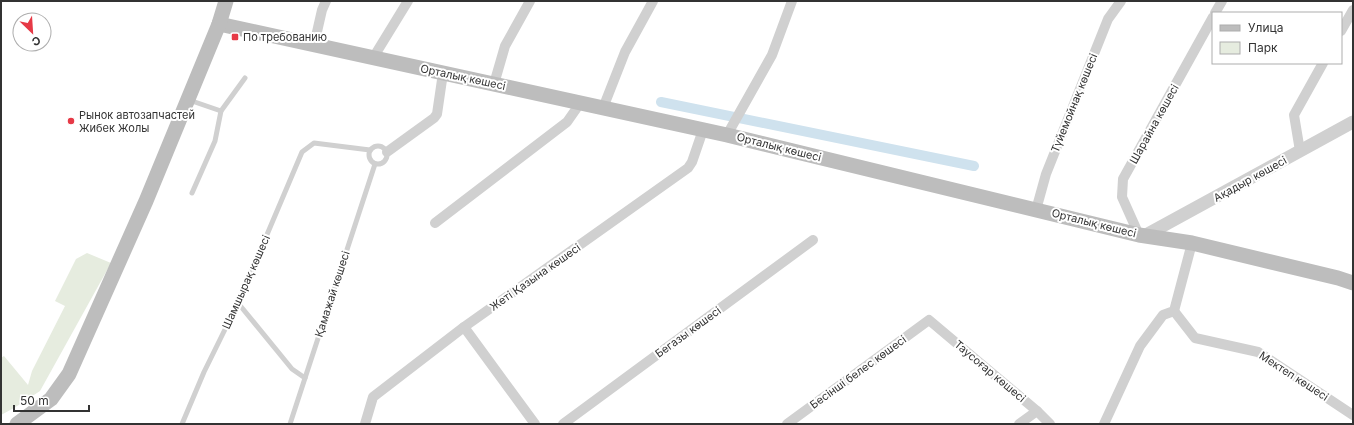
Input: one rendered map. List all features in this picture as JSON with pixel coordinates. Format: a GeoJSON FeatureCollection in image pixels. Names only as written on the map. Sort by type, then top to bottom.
{"type":"FeatureCollection","features":[{"type":"Feature","properties":{"kind":"main road"},"geometry":{"type":"LineString","coordinates":[[17,424],[51,399],[68,374],[146,201],[226,1]]}},
{"type":"Feature","properties":{"kind":"main road","name":"Орталық көшесі"},"geometry":{"type":"LineString","coordinates":[[218,24],[727,135],[1143,235],[1192,243],[1346,278],[1353,283]]}},
{"type":"Feature","properties":{"kind":"street"},"geometry":{"type":"LineString","coordinates":[[314,45],[322,10],[326,1]]}},
{"type":"Feature","properties":{"kind":"street"},"geometry":{"type":"LineString","coordinates":[[373,58],[408,1]]}},
{"type":"Feature","properties":{"kind":"street"},"geometry":{"type":"LineString","coordinates":[[494,84],[505,46],[530,1]]}},
{"type":"Feature","properties":{"kind":"street"},"geometry":{"type":"LineString","coordinates":[[604,108],[624,52],[653,1]]}},
{"type":"Feature","properties":{"kind":"street"},"geometry":{"type":"LineString","coordinates":[[727,135],[772,55],[792,1]]}},
{"type":"Feature","properties":{"kind":"street","name":"Түйемойнақ көшесі"},"geometry":{"type":"LineString","coordinates":[[1036,210],[1046,174],[1108,19],[1121,1]]}},
{"type":"Feature","properties":{"kind":"street"},"geometry":{"type":"LineString","coordinates":[[1216,12],[1222,1]]}},
{"type":"Feature","properties":{"kind":"street"},"geometry":{"type":"LineString","coordinates":[[1342,29],[1353,10]]}},
{"type":"Feature","properties":{"kind":"street","name":"Шарайна көшесі"},"geometry":{"type":"LineString","coordinates":[[1143,235],[1132,221],[1122,197],[1123,179],[1212,20]]}},
{"type":"Feature","properties":{"kind":"street"},"geometry":{"type":"LineString","coordinates":[[1300,151],[1294,115],[1322,64]]}},
{"type":"Feature","properties":{"kind":"street"},"geometry":{"type":"LineString","coordinates":[[387,152],[438,114],[443,73]]}},
{"type":"Feature","properties":{"kind":"street"},"geometry":{"type":"LineString","coordinates":[[435,223],[567,122],[581,102]]}},
{"type":"Feature","properties":{"kind":"street","name":"Ақадыр көшесі"},"geometry":{"type":"LineString","coordinates":[[1143,235],[1353,122]]}},
{"type":"Feature","properties":{"kind":"street","name":"Жеті Қазына көшесі"},"geometry":{"type":"LineString","coordinates":[[365,424],[373,397],[464,327],[688,168],[692,162],[703,130]]}},
{"type":"Feature","properties":{"kind":"street","name":"Бегазы көшесі"},"geometry":{"type":"LineString","coordinates":[[563,424],[812,240]]}},
{"type":"Feature","properties":{"kind":"street"},"geometry":{"type":"LineString","coordinates":[[1104,424],[1140,346],[1163,315],[1174,311],[1192,243]]}},
{"type":"Feature","properties":{"kind":"street","name":"Мектеп көшесі"},"geometry":{"type":"LineString","coordinates":[[1174,311],[1195,338],[1258,352],[1353,415]]}},
{"type":"Feature","properties":{"kind":"street","name":"Тауcоғар көшесі"},"geometry":{"type":"LineString","coordinates":[[929,320],[1037,411],[1050,424]]}},
{"type":"Feature","properties":{"kind":"street","name":"Бесінші белес көшесі"},"geometry":{"type":"LineString","coordinates":[[787,424],[929,320]]}},
{"type":"Feature","properties":{"kind":"street"},"geometry":{"type":"LineString","coordinates":[[464,327],[536,424]]}},
{"type":"Feature","properties":{"kind":"street"},"geometry":{"type":"LineString","coordinates":[[1019,424],[1037,411]]}},
{"type":"Feature","properties":{"kind":"lane"},"geometry":{"type":"LineString","coordinates":[[192,193],[215,141],[221,111],[245,78]]}},
{"type":"Feature","properties":{"kind":"lane"},"geometry":{"type":"LineString","coordinates":[[188,99],[221,111]]}},
{"type":"Feature","properties":{"kind":"lane","name":"Шамшырақ көшесі"},"geometry":{"type":"LineString","coordinates":[[182,424],[204,372],[238,303],[302,152],[314,143],[370,150]]}},
{"type":"Feature","properties":{"kind":"lane"},"geometry":{"type":"LineString","coordinates":[[379,146],[384,149],[387,152],[387,157],[384,162],[380,164],[375,164],[372,162],[369,158],[370,150],[373,147],[379,146]]}},
{"type":"Feature","properties":{"kind":"lane","name":"Қамажай көшесі"},"geometry":{"type":"LineString","coordinates":[[290,424],[375,164]]}},
{"type":"Feature","properties":{"kind":"lane"},"geometry":{"type":"LineString","coordinates":[[238,303],[292,369],[305,378]]}},
{"type":"Feature","properties":{"kind":"green space"},"geometry":{"type":"Polygon","coordinates":[[[87,253],[111,263],[40,391],[1,415],[1,358],[4,356],[28,385],[32,371],[65,306],[55,301],[76,259],[87,253]]]}},
{"type":"Feature","properties":{"kind":"waterway"},"geometry":{"type":"LineString","coordinates":[[661,102],[974,166]]}},
{"type":"Feature","properties":{"kind":"place","name":"По требованию"},"geometry":{"type":"Point","coordinates":[235,37]}},
{"type":"Feature","properties":{"kind":"place","name":"Рынок автозапчастей Жибек Жолы"},"geometry":{"type":"Point","coordinates":[71,121]}}]}
